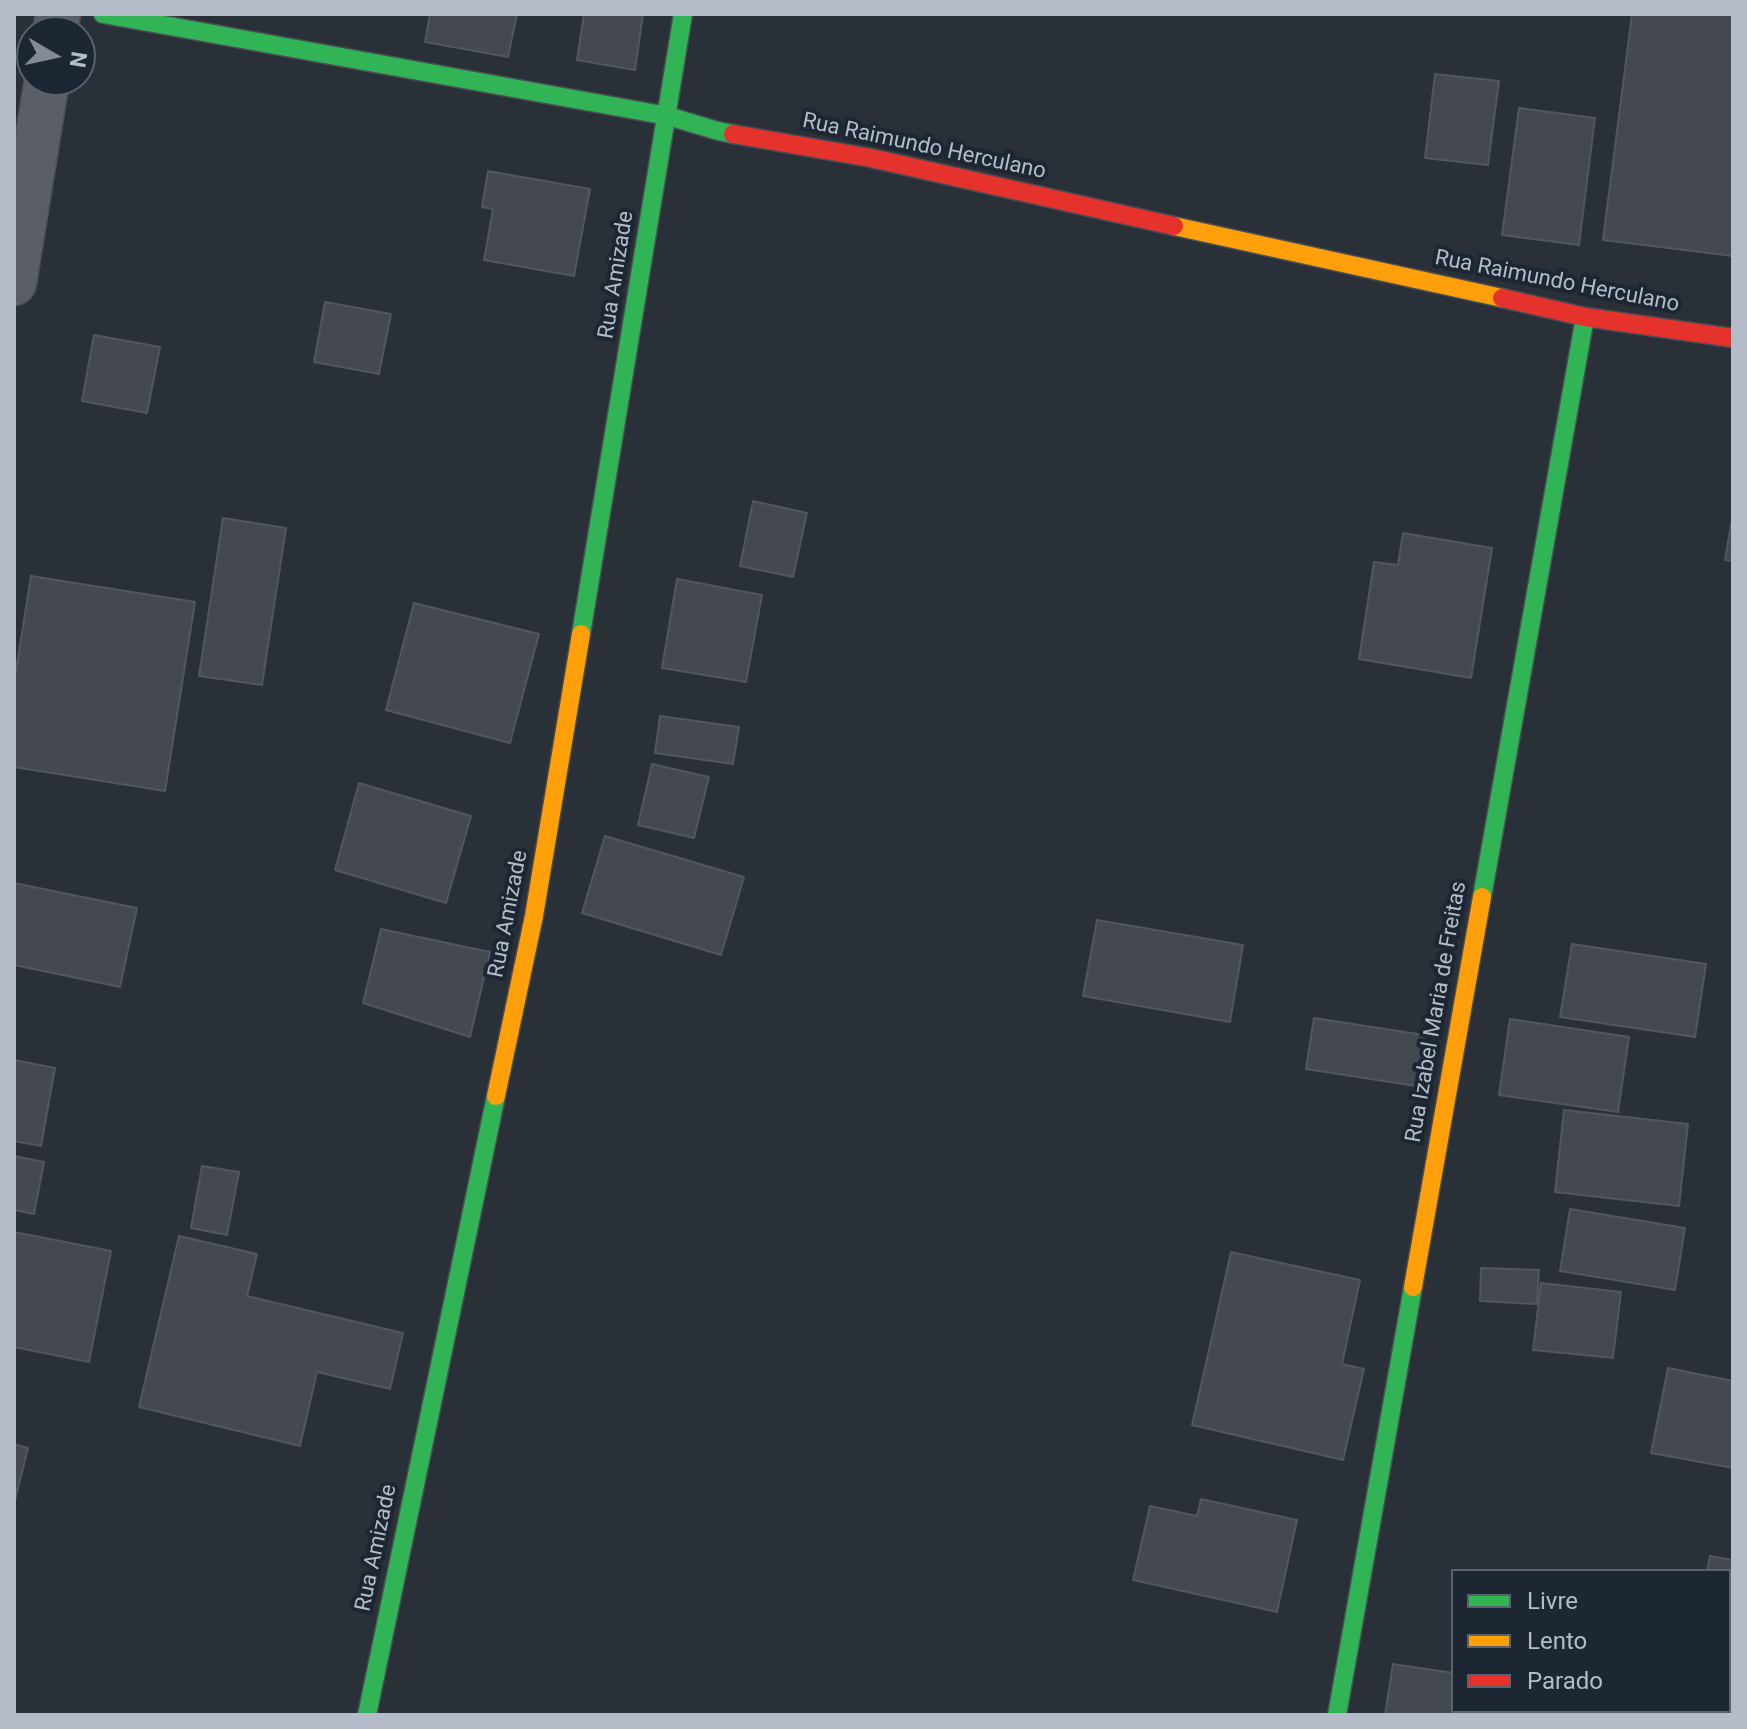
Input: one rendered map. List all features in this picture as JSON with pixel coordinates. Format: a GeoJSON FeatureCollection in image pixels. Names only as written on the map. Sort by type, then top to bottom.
{"type":"FeatureCollection","features":[{"type":"Feature","properties":{"kind":"street","name":"Rua Raimundo Herculano"},"geometry":{"type":"LineString","coordinates":[[103,14],[668,116],[718,131],[871,158],[1585,317],[1733,338]]}},
{"type":"Feature","properties":{"kind":"street","name":"Rua Amizade"},"geometry":{"type":"LineString","coordinates":[[367,1715],[534,916],[683,14]]}},
{"type":"Feature","properties":{"kind":"street"},"geometry":{"type":"LineString","coordinates":[[14,283],[44,96]]}},
{"type":"Feature","properties":{"kind":"street","name":"Rua Izabel Maria de Freitas"},"geometry":{"type":"LineString","coordinates":[[1337,1715],[1585,317]]}},
{"type":"Feature","properties":{"kind":"building"},"geometry":{"type":"Polygon","coordinates":[[[430,14],[517,14],[508,57],[425,42],[430,14]]]}},
{"type":"Feature","properties":{"kind":"building"},"geometry":{"type":"Polygon","coordinates":[[[584,14],[643,14],[635,70],[577,60],[584,14]]]}},
{"type":"Feature","properties":{"kind":"building"},"geometry":{"type":"Polygon","coordinates":[[[1632,14],[1733,14],[1733,256],[1603,240],[1632,14]]]}},
{"type":"Feature","properties":{"kind":"building"},"geometry":{"type":"Polygon","coordinates":[[[1435,74],[1499,81],[1488,165],[1425,158],[1435,74]]]}},
{"type":"Feature","properties":{"kind":"building"},"geometry":{"type":"Polygon","coordinates":[[[1519,108],[1595,118],[1579,245],[1502,235],[1519,108]]]}},
{"type":"Feature","properties":{"kind":"building"},"geometry":{"type":"Polygon","coordinates":[[[488,171],[590,189],[574,276],[484,260],[493,209],[482,207],[488,171]]]}},
{"type":"Feature","properties":{"kind":"building"},"geometry":{"type":"Polygon","coordinates":[[[325,302],[391,314],[379,374],[314,362],[325,302]]]}},
{"type":"Feature","properties":{"kind":"building"},"geometry":{"type":"Polygon","coordinates":[[[94,335],[160,347],[147,413],[82,401],[94,335]]]}},
{"type":"Feature","properties":{"kind":"building"},"geometry":{"type":"Polygon","coordinates":[[[753,501],[807,513],[793,577],[740,566],[753,501]]]}},
{"type":"Feature","properties":{"kind":"building"},"geometry":{"type":"Polygon","coordinates":[[[1733,513],[1733,561],[1725,560],[1733,513]]]}},
{"type":"Feature","properties":{"kind":"building"},"geometry":{"type":"Polygon","coordinates":[[[223,518],[286,528],[262,685],[199,676],[223,518]]]}},
{"type":"Feature","properties":{"kind":"building"},"geometry":{"type":"Polygon","coordinates":[[[1403,533],[1492,548],[1471,678],[1359,659],[1374,562],[1398,565],[1403,533]]]}},
{"type":"Feature","properties":{"kind":"building"},"geometry":{"type":"Polygon","coordinates":[[[31,576],[195,602],[165,791],[14,767],[14,683],[31,576]]]}},
{"type":"Feature","properties":{"kind":"building"},"geometry":{"type":"Polygon","coordinates":[[[677,579],[762,595],[746,682],[662,668],[677,579]]]}},
{"type":"Feature","properties":{"kind":"building"},"geometry":{"type":"Polygon","coordinates":[[[414,603],[539,634],[510,743],[386,710],[414,603]]]}},
{"type":"Feature","properties":{"kind":"building"},"geometry":{"type":"Polygon","coordinates":[[[660,716],[739,727],[733,764],[655,753],[660,716]]]}},
{"type":"Feature","properties":{"kind":"building"},"geometry":{"type":"Polygon","coordinates":[[[652,764],[709,777],[694,838],[638,825],[652,764]]]}},
{"type":"Feature","properties":{"kind":"building"},"geometry":{"type":"Polygon","coordinates":[[[359,783],[471,816],[446,903],[335,870],[359,783]]]}},
{"type":"Feature","properties":{"kind":"building"},"geometry":{"type":"Polygon","coordinates":[[[605,836],[744,877],[721,955],[582,913],[605,836]]]}},
{"type":"Feature","properties":{"kind":"building"},"geometry":{"type":"Polygon","coordinates":[[[14,883],[137,908],[120,987],[14,965],[14,883]]]}},
{"type":"Feature","properties":{"kind":"building"},"geometry":{"type":"Polygon","coordinates":[[[1097,920],[1243,945],[1230,1022],[1083,996],[1097,920]]]}},
{"type":"Feature","properties":{"kind":"building"},"geometry":{"type":"Polygon","coordinates":[[[381,929],[490,952],[470,1037],[363,1003],[381,929]]]}},
{"type":"Feature","properties":{"kind":"building"},"geometry":{"type":"Polygon","coordinates":[[[1572,944],[1706,964],[1695,1037],[1560,1017],[1572,944]]]}},
{"type":"Feature","properties":{"kind":"building"},"geometry":{"type":"Polygon","coordinates":[[[1314,1018],[1424,1035],[1416,1086],[1306,1069],[1314,1018]]]}},
{"type":"Feature","properties":{"kind":"building"},"geometry":{"type":"Polygon","coordinates":[[[1510,1019],[1629,1037],[1618,1112],[1499,1095],[1510,1019]]]}},
{"type":"Feature","properties":{"kind":"building"},"geometry":{"type":"Polygon","coordinates":[[[14,1060],[55,1068],[41,1146],[14,1141],[14,1060]]]}},
{"type":"Feature","properties":{"kind":"building"},"geometry":{"type":"Polygon","coordinates":[[[1564,1110],[1688,1124],[1679,1206],[1555,1192],[1564,1110]]]}},
{"type":"Feature","properties":{"kind":"building"},"geometry":{"type":"Polygon","coordinates":[[[14,1156],[44,1162],[34,1214],[14,1210],[14,1156]]]}},
{"type":"Feature","properties":{"kind":"building"},"geometry":{"type":"Polygon","coordinates":[[[202,1166],[239,1172],[227,1235],[191,1228],[202,1166]]]}},
{"type":"Feature","properties":{"kind":"building"},"geometry":{"type":"Polygon","coordinates":[[[1570,1209],[1685,1228],[1675,1290],[1560,1271],[1570,1209]]]}},
{"type":"Feature","properties":{"kind":"building"},"geometry":{"type":"Polygon","coordinates":[[[14,1232],[111,1251],[89,1362],[14,1347],[14,1232]]]}},
{"type":"Feature","properties":{"kind":"building"},"geometry":{"type":"Polygon","coordinates":[[[179,1236],[257,1254],[247,1296],[403,1333],[390,1389],[317,1372],[300,1446],[139,1407],[179,1236]]]}},
{"type":"Feature","properties":{"kind":"building"},"geometry":{"type":"Polygon","coordinates":[[[1231,1252],[1360,1280],[1342,1364],[1364,1369],[1343,1460],[1192,1425],[1231,1252]]]}},
{"type":"Feature","properties":{"kind":"building"},"geometry":{"type":"Polygon","coordinates":[[[1481,1268],[1539,1270],[1537,1304],[1480,1301],[1481,1268]]]}},
{"type":"Feature","properties":{"kind":"building"},"geometry":{"type":"Polygon","coordinates":[[[1541,1283],[1621,1292],[1613,1358],[1533,1350],[1541,1283]]]}},
{"type":"Feature","properties":{"kind":"building"},"geometry":{"type":"Polygon","coordinates":[[[1668,1368],[1733,1381],[1733,1468],[1651,1453],[1668,1368]]]}},
{"type":"Feature","properties":{"kind":"building"},"geometry":{"type":"Polygon","coordinates":[[[14,1444],[28,1448],[14,1504],[14,1444]]]}},
{"type":"Feature","properties":{"kind":"building"},"geometry":{"type":"Polygon","coordinates":[[[1201,1499],[1297,1520],[1277,1612],[1133,1580],[1150,1506],[1197,1516],[1201,1499]]]}},
{"type":"Feature","properties":{"kind":"building"},"geometry":{"type":"Polygon","coordinates":[[[1710,1556],[1733,1560],[1733,1633],[1731,1569],[1707,1569],[1710,1556]]]}},
{"type":"Feature","properties":{"kind":"building"},"geometry":{"type":"Polygon","coordinates":[[[1733,1648],[1733,1715],[1682,1715],[1731,1713],[1733,1648]]]}},
{"type":"Feature","properties":{"kind":"building"},"geometry":{"type":"Polygon","coordinates":[[[1393,1664],[1451,1673],[1451,1713],[1532,1713],[1532,1715],[1385,1715],[1393,1664]]]}},
{"type":"Feature","properties":{"kind":"traffic: fast"},"geometry":{"type":"LineString","coordinates":[[103,14],[668,116],[733,134]]}},
{"type":"Feature","properties":{"kind":"traffic: fast"},"geometry":{"type":"LineString","coordinates":[[581,634],[683,14]]}},
{"type":"Feature","properties":{"kind":"traffic: fast"},"geometry":{"type":"LineString","coordinates":[[1482,897],[1585,317]]}},
{"type":"Feature","properties":{"kind":"traffic: fast"},"geometry":{"type":"LineString","coordinates":[[367,1715],[496,1096]]}},
{"type":"Feature","properties":{"kind":"traffic: fast"},"geometry":{"type":"LineString","coordinates":[[1337,1715],[1413,1287]]}},
{"type":"Feature","properties":{"kind":"traffic: slow"},"geometry":{"type":"LineString","coordinates":[[1174,226],[1502,298]]}},
{"type":"Feature","properties":{"kind":"traffic: slow"},"geometry":{"type":"LineString","coordinates":[[496,1096],[534,916],[581,634]]}},
{"type":"Feature","properties":{"kind":"traffic: slow"},"geometry":{"type":"LineString","coordinates":[[1413,1287],[1482,897]]}},
{"type":"Feature","properties":{"kind":"traffic: jam"},"geometry":{"type":"LineString","coordinates":[[733,134],[871,158],[1174,226]]}},
{"type":"Feature","properties":{"kind":"traffic: jam"},"geometry":{"type":"LineString","coordinates":[[1502,298],[1585,317],[1733,338]]}}]}
